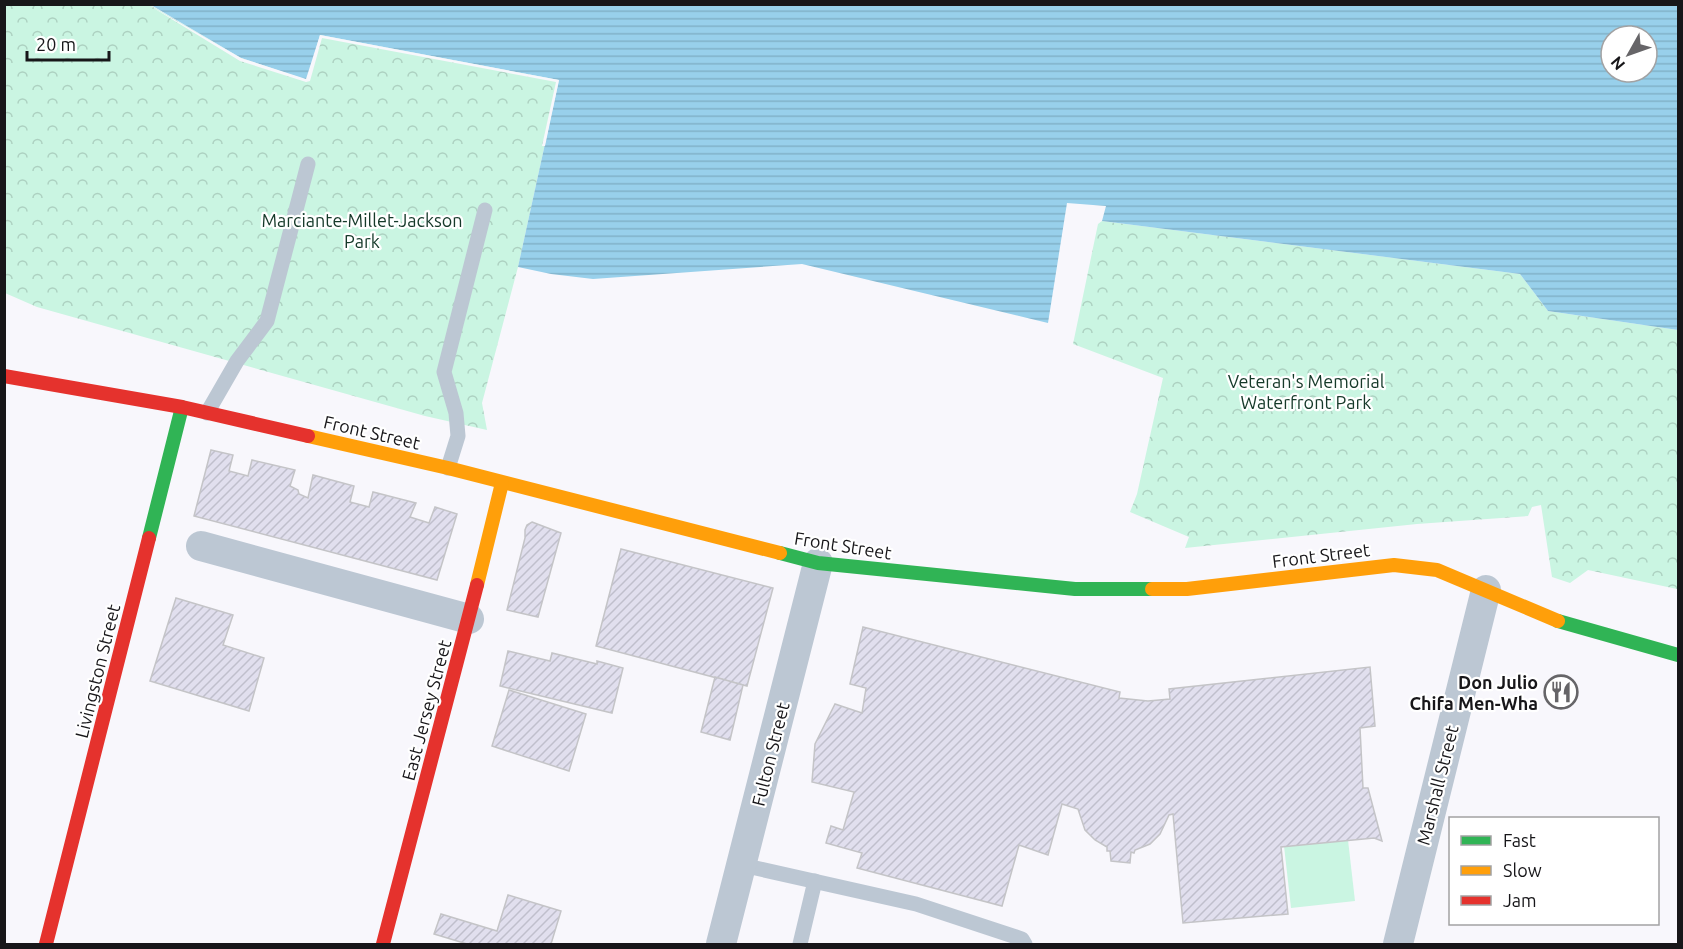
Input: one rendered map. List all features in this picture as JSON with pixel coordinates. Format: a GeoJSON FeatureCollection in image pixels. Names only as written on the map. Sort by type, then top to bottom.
{"type":"FeatureCollection","features":[{"type":"Feature","properties":{"kind":"street","name":"Front Street"},"geometry":{"type":"LineString","coordinates":[[4,376],[182,407],[448,468],[818,563],[1075,589],[1187,589],[1394,565],[1437,570],[1549,619],[1678,655]]}},
{"type":"Feature","properties":{"kind":"street","name":"Livingston Street"},"geometry":{"type":"LineString","coordinates":[[46,945],[182,407]]}},
{"type":"Feature","properties":{"kind":"street","name":"East Jersey Street"},"geometry":{"type":"LineString","coordinates":[[383,945],[469,619],[502,483]]}},
{"type":"Feature","properties":{"kind":"street"},"geometry":{"type":"LineString","coordinates":[[201,546],[469,619]]}},
{"type":"Feature","properties":{"kind":"street","name":"Fulton Street"},"geometry":{"type":"LineString","coordinates":[[722,945],[818,563]]}},
{"type":"Feature","properties":{"kind":"street","name":"Marshall Street"},"geometry":{"type":"LineString","coordinates":[[1398,945],[1486,590]]}},
{"type":"Feature","properties":{"kind":"lane"},"geometry":{"type":"LineString","coordinates":[[207,413],[237,362],[267,321],[308,164]]}},
{"type":"Feature","properties":{"kind":"lane"},"geometry":{"type":"LineString","coordinates":[[448,468],[458,436],[456,412],[444,372],[484,210]]}},
{"type":"Feature","properties":{"kind":"lane"},"geometry":{"type":"LineString","coordinates":[[742,866],[916,904],[1022,939],[1025,945]]}},
{"type":"Feature","properties":{"kind":"lane"},"geometry":{"type":"LineString","coordinates":[[800,945],[815,881]]}},
{"type":"Feature","properties":{"kind":"green space","name":"Marciante-Millet-Jackson Park"},"geometry":{"type":"Polygon","coordinates":[[[4,5],[150,5],[241,58],[307,79],[320,35],[559,80],[518,267],[482,403],[487,430],[425,416],[37,307],[5,293],[4,5]]]}},
{"type":"Feature","properties":{"kind":"green space","name":"Veteran's Memorial Waterfront Park"},"geometry":{"type":"Polygon","coordinates":[[[1102,221],[1520,274],[1548,311],[1678,330],[1678,592],[1677,589],[1588,570],[1570,583],[1552,577],[1541,505],[1532,507],[1528,516],[1417,524],[1185,548],[1189,537],[1130,512],[1137,494],[1163,378],[1073,344],[1098,224],[1102,221]]]}},
{"type":"Feature","properties":{"kind":"green space"},"geometry":{"type":"Polygon","coordinates":[[[1348,840],[1355,901],[1291,908],[1284,846],[1348,840]]]}},
{"type":"Feature","properties":{"kind":"water"},"geometry":{"type":"Polygon","coordinates":[[[151,5],[1678,5],[1678,330],[1548,311],[1520,274],[1102,221],[1106,206],[1067,203],[1048,323],[802,264],[593,279],[551,274],[518,267],[559,80],[320,35],[307,80],[241,58],[151,5]]]}},
{"type":"Feature","properties":{"kind":"pier"},"geometry":{"type":"Polygon","coordinates":[[[147,4],[241,58],[306,79],[320,35],[559,80],[545,146],[542,146],[556,82],[322,38],[310,81],[306,82],[240,61],[147,4]]]}},
{"type":"Feature","properties":{"kind":"building"},"geometry":{"type":"Polygon","coordinates":[[[211,450],[233,455],[229,471],[248,476],[252,460],[295,470],[290,486],[308,498],[313,475],[354,486],[350,502],[369,507],[373,492],[416,503],[410,517],[429,523],[435,507],[457,514],[437,580],[194,516],[211,450]]]}},
{"type":"Feature","properties":{"kind":"building"},"geometry":{"type":"Polygon","coordinates":[[[532,522],[561,533],[538,617],[507,610],[525,530],[532,522]]]}},
{"type":"Feature","properties":{"kind":"building"},"geometry":{"type":"Polygon","coordinates":[[[621,549],[773,588],[747,686],[596,646],[621,549]]]}},
{"type":"Feature","properties":{"kind":"building"},"geometry":{"type":"Polygon","coordinates":[[[176,598],[233,615],[223,645],[264,658],[249,711],[150,681],[176,598]]]}},
{"type":"Feature","properties":{"kind":"building"},"geometry":{"type":"Polygon","coordinates":[[[863,627],[1120,692],[1119,698],[1148,701],[1170,699],[1169,689],[1370,667],[1375,726],[1360,728],[1363,788],[1368,788],[1382,841],[1374,838],[1281,847],[1288,914],[1183,923],[1173,814],[1169,815],[1160,834],[1150,844],[1135,850],[1134,853],[1131,852],[1130,863],[1111,861],[1107,847],[1085,830],[1078,809],[1062,804],[1048,855],[1019,845],[1002,906],[857,868],[862,853],[826,843],[831,826],[843,830],[854,792],[812,782],[815,744],[835,704],[862,713],[866,688],[850,684],[863,627]]]}},
{"type":"Feature","properties":{"kind":"building"},"geometry":{"type":"Polygon","coordinates":[[[508,651],[550,661],[552,653],[623,668],[612,713],[500,686],[508,651]]]}},
{"type":"Feature","properties":{"kind":"building"},"geometry":{"type":"Polygon","coordinates":[[[715,677],[743,685],[730,740],[701,732],[715,677]]]}},
{"type":"Feature","properties":{"kind":"building"},"geometry":{"type":"Polygon","coordinates":[[[509,690],[586,714],[569,771],[492,746],[509,690]]]}},
{"type":"Feature","properties":{"kind":"building"},"geometry":{"type":"Polygon","coordinates":[[[508,895],[561,911],[551,944],[467,944],[434,934],[441,914],[497,931],[508,895]]]}},
{"type":"Feature","properties":{"kind":"traffic: fast"},"geometry":{"type":"LineString","coordinates":[[149,538],[182,407]]}},
{"type":"Feature","properties":{"kind":"traffic: fast"},"geometry":{"type":"LineString","coordinates":[[780,553],[818,563],[1075,589],[1152,589]]}},
{"type":"Feature","properties":{"kind":"traffic: fast"},"geometry":{"type":"LineString","coordinates":[[1558,621],[1678,655]]}},
{"type":"Feature","properties":{"kind":"traffic: slow"},"geometry":{"type":"LineString","coordinates":[[308,436],[448,468],[780,553]]}},
{"type":"Feature","properties":{"kind":"traffic: slow"},"geometry":{"type":"LineString","coordinates":[[477,585],[502,483]]}},
{"type":"Feature","properties":{"kind":"traffic: slow"},"geometry":{"type":"LineString","coordinates":[[1152,589],[1187,589],[1394,565],[1437,570],[1558,621]]}},
{"type":"Feature","properties":{"kind":"traffic: jam"},"geometry":{"type":"LineString","coordinates":[[4,376],[182,407],[308,436]]}},
{"type":"Feature","properties":{"kind":"traffic: jam"},"geometry":{"type":"LineString","coordinates":[[46,944],[149,538]]}},
{"type":"Feature","properties":{"kind":"traffic: jam"},"geometry":{"type":"LineString","coordinates":[[383,944],[477,585]]}},
{"type":"Feature","properties":{"kind":"place","name":"Don Julio Chifa Men-Wha"},"geometry":{"type":"Point","coordinates":[1561,692]}}]}
